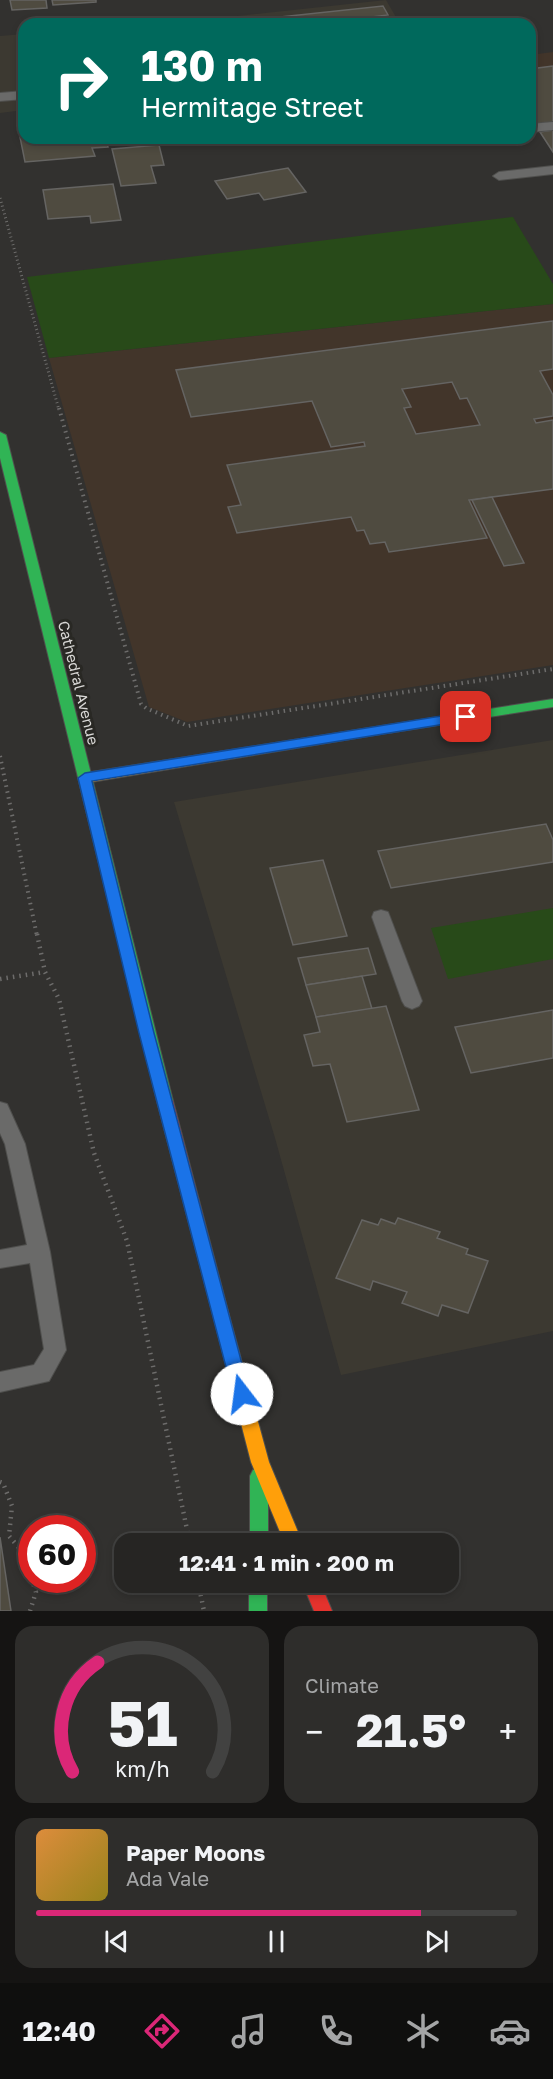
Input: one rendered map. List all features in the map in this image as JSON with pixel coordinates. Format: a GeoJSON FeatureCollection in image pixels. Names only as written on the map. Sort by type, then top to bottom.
{"type":"FeatureCollection","features":[{"type":"Feature","properties":{"kind":"main road","name":"Cathedral Avenue"},"geometry":{"type":"LineString","coordinates":[[0,435],[147,1033],[260,1462],[289,1533]]}},
{"type":"Feature","properties":{"kind":"main road"},"geometry":{"type":"LineString","coordinates":[[85,778],[553,703]]}},
{"type":"Feature","properties":{"kind":"main road","name":"Cathedral Avenue"},"geometry":{"type":"LineString","coordinates":[[259,1533],[260,1462]]}},
{"type":"Feature","properties":{"kind":"main road"},"geometry":{"type":"LineString","coordinates":[[258,1593],[258,1611]]}},
{"type":"Feature","properties":{"kind":"main road"},"geometry":{"type":"LineString","coordinates":[[316,1593],[323,1611]]}},
{"type":"Feature","properties":{"kind":"lane"},"geometry":{"type":"LineString","coordinates":[[0,97],[18,96]]}},
{"type":"Feature","properties":{"kind":"lane"},"geometry":{"type":"LineString","coordinates":[[536,128],[553,126]]}},
{"type":"Feature","properties":{"kind":"lane"},"geometry":{"type":"LineString","coordinates":[[499,176],[553,170]]}},
{"type":"Feature","properties":{"kind":"lane"},"geometry":{"type":"LineString","coordinates":[[381,917],[412,1001]]}},
{"type":"Feature","properties":{"kind":"lane"},"geometry":{"type":"LineString","coordinates":[[0,1110],[15,1144],[39,1252],[55,1350],[41,1374],[0,1382]]}},
{"type":"Feature","properties":{"kind":"lane"},"geometry":{"type":"LineString","coordinates":[[0,1259],[39,1252]]}},
{"type":"Feature","properties":{"kind":"path"},"geometry":{"type":"LineString","coordinates":[[0,198],[141,704],[188,726],[553,669]]}},
{"type":"Feature","properties":{"kind":"path"},"geometry":{"type":"LineString","coordinates":[[0,756],[45,972],[59,999],[94,1153],[127,1241],[188,1533]]}},
{"type":"Feature","properties":{"kind":"path"},"geometry":{"type":"LineString","coordinates":[[0,978],[45,972]]}},
{"type":"Feature","properties":{"kind":"path"},"geometry":{"type":"LineString","coordinates":[[0,1482],[3,1483],[12,1506],[9,1536],[18,1547]]}},
{"type":"Feature","properties":{"kind":"path"},"geometry":{"type":"LineString","coordinates":[[30,1611],[36,1593]]}},
{"type":"Feature","properties":{"kind":"path"},"geometry":{"type":"LineString","coordinates":[[200,1593],[204,1611]]}},
{"type":"Feature","properties":{"kind":"shaded area"},"geometry":{"type":"Polygon","coordinates":[[[386,0],[396,18],[220,18],[386,0]]]}},
{"type":"Feature","properties":{"kind":"shaded area"},"geometry":{"type":"Polygon","coordinates":[[[18,34],[18,111],[0,113],[0,36],[18,34]]]}},
{"type":"Feature","properties":{"kind":"shaded area"},"geometry":{"type":"Polygon","coordinates":[[[553,52],[553,128],[536,130],[536,54],[553,52]]]}},
{"type":"Feature","properties":{"kind":"shaded area"},"geometry":{"type":"Polygon","coordinates":[[[553,304],[553,665],[187,722],[149,707],[49,358],[553,304]]]}},
{"type":"Feature","properties":{"kind":"shaded area"},"geometry":{"type":"Polygon","coordinates":[[[553,740],[553,1331],[341,1375],[275,1138],[174,802],[553,740]]]}},
{"type":"Feature","properties":{"kind":"green space"},"geometry":{"type":"Polygon","coordinates":[[[513,217],[553,284],[553,304],[49,358],[27,277],[513,217]]]}},
{"type":"Feature","properties":{"kind":"green space"},"geometry":{"type":"Polygon","coordinates":[[[553,908],[553,959],[448,979],[431,928],[553,908]]]}},
{"type":"Feature","properties":{"kind":"building"},"geometry":{"type":"Polygon","coordinates":[[[10,0],[46,0],[47,8],[12,10],[10,0]]]}},
{"type":"Feature","properties":{"kind":"building"},"geometry":{"type":"Polygon","coordinates":[[[52,0],[96,0],[96,2],[53,5],[52,0]]]}},
{"type":"Feature","properties":{"kind":"building"},"geometry":{"type":"Polygon","coordinates":[[[383,6],[388,15],[362,18],[271,18],[383,6]]]}},
{"type":"Feature","properties":{"kind":"building"},"geometry":{"type":"Polygon","coordinates":[[[553,66],[553,124],[536,125],[536,68],[553,66]]]}},
{"type":"Feature","properties":{"kind":"building"},"geometry":{"type":"Polygon","coordinates":[[[553,130],[553,152],[540,132],[553,130]]]}},
{"type":"Feature","properties":{"kind":"building"},"geometry":{"type":"Polygon","coordinates":[[[21,144],[107,144],[108,147],[92,148],[95,156],[25,162],[21,144]]]}},
{"type":"Feature","properties":{"kind":"building"},"geometry":{"type":"Polygon","coordinates":[[[159,145],[164,165],[151,166],[156,183],[121,186],[112,149],[159,145]]]}},
{"type":"Feature","properties":{"kind":"building"},"geometry":{"type":"Polygon","coordinates":[[[288,168],[306,192],[264,200],[259,193],[227,199],[215,181],[288,168]]]}},
{"type":"Feature","properties":{"kind":"building"},"geometry":{"type":"Polygon","coordinates":[[[113,184],[121,220],[91,223],[90,216],[48,219],[43,190],[113,184]]]}},
{"type":"Feature","properties":{"kind":"building"},"geometry":{"type":"Polygon","coordinates":[[[553,321],[553,369],[540,371],[553,395],[553,416],[534,419],[536,423],[553,420],[553,489],[469,500],[487,538],[389,552],[385,542],[370,544],[364,530],[357,531],[351,517],[237,533],[228,507],[241,505],[227,465],[365,446],[364,442],[331,447],[312,401],[191,417],[176,370],[553,321]],[[452,382],[402,389],[411,407],[404,408],[416,434],[480,425],[467,398],[460,399],[452,382]]]}},
{"type":"Feature","properties":{"kind":"building"},"geometry":{"type":"Polygon","coordinates":[[[492,497],[524,563],[504,566],[472,500],[492,497]]]}},
{"type":"Feature","properties":{"kind":"building"},"geometry":{"type":"Polygon","coordinates":[[[546,824],[553,840],[553,862],[391,888],[378,851],[546,824]]]}},
{"type":"Feature","properties":{"kind":"building"},"geometry":{"type":"Polygon","coordinates":[[[323,860],[347,936],[293,945],[270,868],[323,860]]]}},
{"type":"Feature","properties":{"kind":"building"},"geometry":{"type":"Polygon","coordinates":[[[368,948],[376,974],[306,985],[298,958],[368,948]]]}},
{"type":"Feature","properties":{"kind":"building"},"geometry":{"type":"Polygon","coordinates":[[[362,976],[372,1009],[316,1017],[306,985],[362,976]]]}},
{"type":"Feature","properties":{"kind":"building"},"geometry":{"type":"Polygon","coordinates":[[[386,1006],[419,1110],[347,1122],[330,1064],[313,1066],[304,1035],[320,1032],[316,1017],[386,1006]]]}},
{"type":"Feature","properties":{"kind":"building"},"geometry":{"type":"Polygon","coordinates":[[[553,1010],[553,1058],[471,1073],[455,1027],[553,1010]]]}},
{"type":"Feature","properties":{"kind":"building"},"geometry":{"type":"Polygon","coordinates":[[[398,1218],[440,1232],[437,1238],[468,1249],[466,1254],[488,1261],[468,1313],[442,1305],[438,1316],[402,1303],[407,1292],[373,1281],[370,1290],[336,1278],[362,1220],[378,1225],[381,1219],[395,1224],[398,1218]]]}},
{"type":"Feature","properties":{"kind":"building"},"geometry":{"type":"Polygon","coordinates":[[[0,1537],[11,1611],[0,1611],[0,1537]]]}},
{"type":"Feature","properties":{"kind":"traffic: fast"},"geometry":{"type":"LineString","coordinates":[[0,435],[165,1101]]}},
{"type":"Feature","properties":{"kind":"traffic: fast"},"geometry":{"type":"LineString","coordinates":[[388,729],[553,703]]}},
{"type":"Feature","properties":{"kind":"traffic: fast"},"geometry":{"type":"LineString","coordinates":[[259,1476],[259,1533]]}},
{"type":"Feature","properties":{"kind":"traffic: fast"},"geometry":{"type":"LineString","coordinates":[[258,1593],[258,1611]]}},
{"type":"Feature","properties":{"kind":"traffic: slow"},"geometry":{"type":"LineString","coordinates":[[85,778],[388,729]]}},
{"type":"Feature","properties":{"kind":"traffic: slow"},"geometry":{"type":"LineString","coordinates":[[221,1315],[260,1462],[289,1533]]}},
{"type":"Feature","properties":{"kind":"traffic: jam"},"geometry":{"type":"LineString","coordinates":[[165,1101],[221,1315]]}},
{"type":"Feature","properties":{"kind":"traffic: jam"},"geometry":{"type":"LineString","coordinates":[[316,1593],[323,1611]]}},
{"type":"Feature","properties":{"kind":"route"},"geometry":{"type":"LineString","coordinates":[[242,1394],[147,1033],[85,778],[466,717]]}}]}
